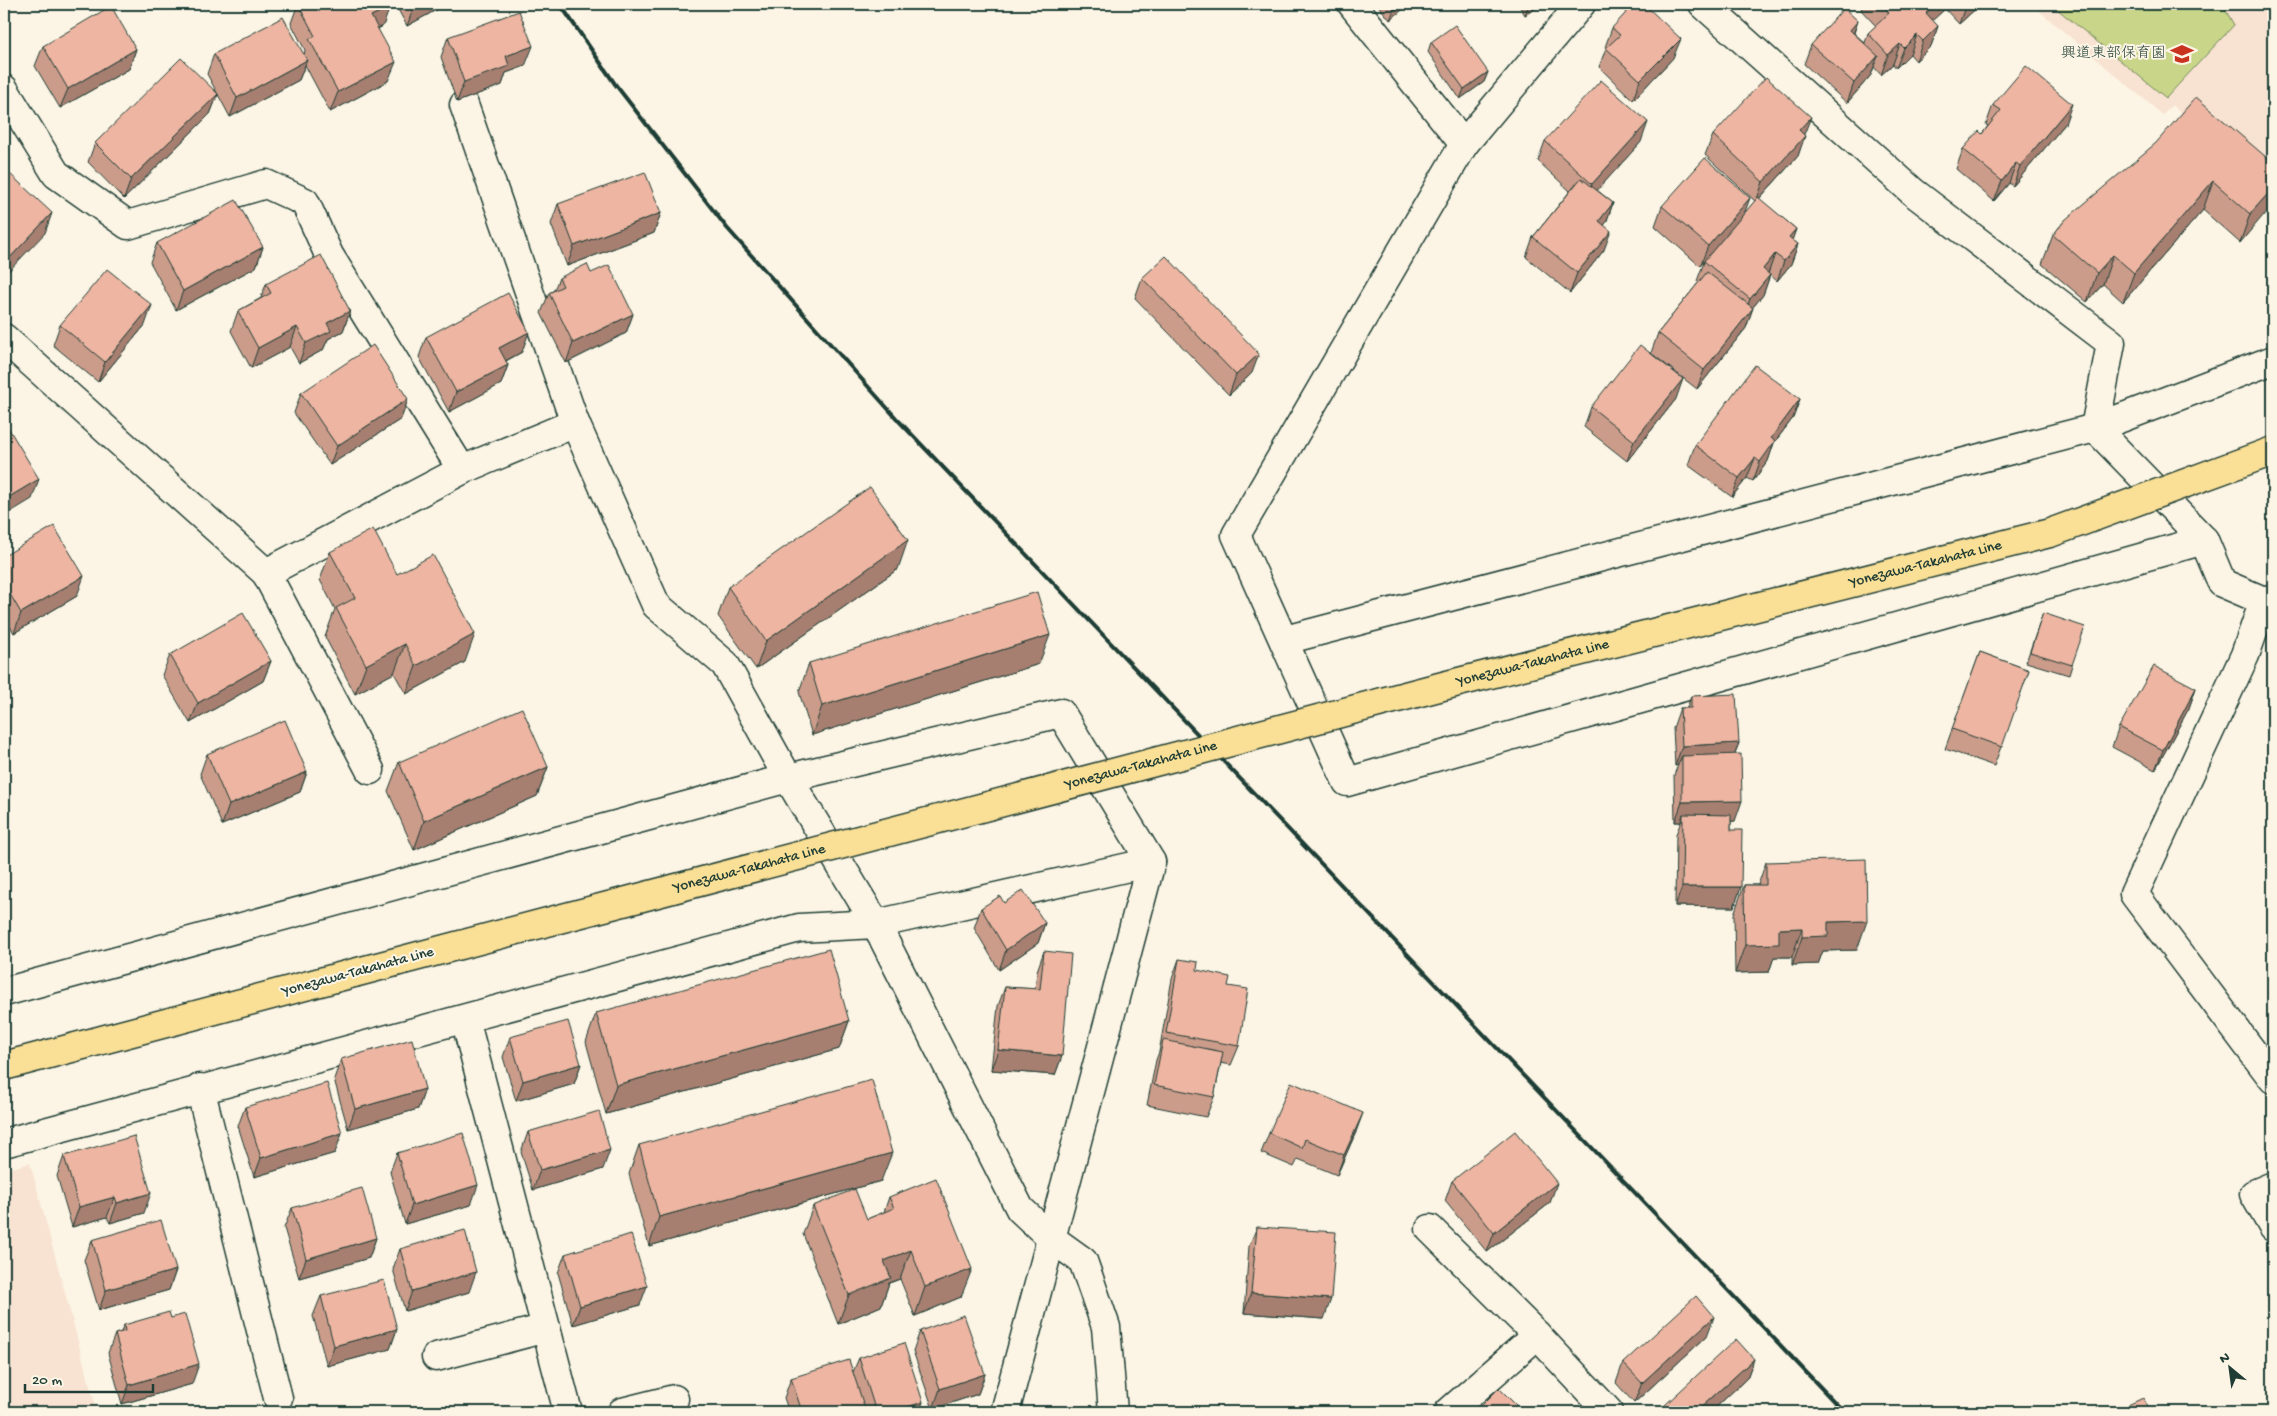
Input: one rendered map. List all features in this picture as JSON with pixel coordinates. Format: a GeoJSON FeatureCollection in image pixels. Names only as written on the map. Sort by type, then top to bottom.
{"type":"FeatureCollection","features":[{"type":"Feature","properties":{"kind":"main road","name":"Yonezawa-Takahata Line"},"geometry":{"type":"LineString","coordinates":[[4,1066],[1453,683],[2050,532],[2273,451]]}},
{"type":"Feature","properties":{"kind":"street"},"geometry":{"type":"LineString","coordinates":[[1352,4],[1464,144]]}},
{"type":"Feature","properties":{"kind":"street"},"geometry":{"type":"LineString","coordinates":[[1581,4],[1464,144],[1236,535],[1285,640],[1347,782],[2204,540]]}},
{"type":"Feature","properties":{"kind":"street"},"geometry":{"type":"LineString","coordinates":[[1703,4],[1913,192],[2110,343],[2095,428]]}},
{"type":"Feature","properties":{"kind":"street"},"geometry":{"type":"LineString","coordinates":[[4,89],[56,174],[128,225],[266,184],[305,202],[330,255],[462,470]]}},
{"type":"Feature","properties":{"kind":"street"},"geometry":{"type":"LineString","coordinates":[[464,105],[576,424],[656,606],[725,664],[788,778],[876,924],[1020,1209],[1051,1238],[1083,1261],[1106,1327],[1113,1412]]}},
{"type":"Feature","properties":{"kind":"street"},"geometry":{"type":"LineString","coordinates":[[4,338],[266,573],[370,770]]}},
{"type":"Feature","properties":{"kind":"street"},"geometry":{"type":"LineString","coordinates":[[1285,640],[2095,428],[2273,360]]}},
{"type":"Feature","properties":{"kind":"street"},"geometry":{"type":"LineString","coordinates":[[266,573],[462,470],[576,424]]}},
{"type":"Feature","properties":{"kind":"street"},"geometry":{"type":"LineString","coordinates":[[2095,428],[2204,540],[2222,583],[2268,600],[2134,894],[2273,1079]]}},
{"type":"Feature","properties":{"kind":"street"},"geometry":{"type":"LineString","coordinates":[[4,992],[788,778],[1061,713],[1150,862],[1005,1412]]}},
{"type":"Feature","properties":{"kind":"street"},"geometry":{"type":"LineString","coordinates":[[4,1142],[799,928],[876,924],[1150,862]]}},
{"type":"Feature","properties":{"kind":"street"},"geometry":{"type":"LineString","coordinates":[[466,1019],[568,1412]]}},
{"type":"Feature","properties":{"kind":"street"},"geometry":{"type":"LineString","coordinates":[[200,1088],[278,1398]]}},
{"type":"Feature","properties":{"kind":"street"},"geometry":{"type":"LineString","coordinates":[[2273,1186],[2254,1194],[2273,1227]]}},
{"type":"Feature","properties":{"kind":"street"},"geometry":{"type":"LineString","coordinates":[[1430,1229],[1537,1335],[1609,1412]]}},
{"type":"Feature","properties":{"kind":"street"},"geometry":{"type":"LineString","coordinates":[[436,1357],[546,1328]]}},
{"type":"Feature","properties":{"kind":"street"},"geometry":{"type":"LineString","coordinates":[[1449,1412],[1537,1335]]}},
{"type":"Feature","properties":{"kind":"street"},"geometry":{"type":"LineString","coordinates":[[622,1412],[674,1398]]}},
{"type":"Feature","properties":{"kind":"shaded area","name":"興道東部保育園"},"geometry":{"type":"Polygon","coordinates":[[[2031,4],[2273,4],[2273,191],[2172,105],[2163,115],[2031,4]]]}},
{"type":"Feature","properties":{"kind":"shaded area"},"geometry":{"type":"Polygon","coordinates":[[[30,1163],[97,1412],[4,1412],[4,1170],[30,1163]]]}},
{"type":"Feature","properties":{"kind":"green space"},"geometry":{"type":"Polygon","coordinates":[[[2051,4],[2222,4],[2234,25],[2166,98],[2051,4]]]}},
{"type":"Feature","properties":{"kind":"building"},"geometry":{"type":"Polygon","coordinates":[[[298,4],[388,4],[390,7],[371,16],[396,62],[338,92],[309,39],[315,36],[298,4]]]}},
{"type":"Feature","properties":{"kind":"building"},"geometry":{"type":"Polygon","coordinates":[[[1634,4],[1644,4],[1681,39],[1640,80],[1606,48],[1620,35],[1612,28],[1634,4]]]}},
{"type":"Feature","properties":{"kind":"building"},"geometry":{"type":"Polygon","coordinates":[[[1881,4],[1936,4],[1926,13],[1938,26],[1923,41],[1917,35],[1904,48],[1900,44],[1888,55],[1868,33],[1889,13],[1881,4]]]}},
{"type":"Feature","properties":{"kind":"building"},"geometry":{"type":"Polygon","coordinates":[[[111,6],[136,49],[68,89],[43,46],[111,6]]]}},
{"type":"Feature","properties":{"kind":"building"},"geometry":{"type":"Polygon","coordinates":[[[1844,8],[1858,21],[1850,30],[1878,56],[1854,83],[1811,45],[1844,8]]]}},
{"type":"Feature","properties":{"kind":"building"},"geometry":{"type":"Polygon","coordinates":[[[519,11],[533,46],[506,56],[509,66],[464,82],[448,37],[519,11]]]}},
{"type":"Feature","properties":{"kind":"building"},"geometry":{"type":"Polygon","coordinates":[[[283,17],[307,60],[237,98],[214,54],[283,17]]]}},
{"type":"Feature","properties":{"kind":"building"},"geometry":{"type":"Polygon","coordinates":[[[1455,25],[1488,72],[1464,89],[1431,42],[1455,25]]]}},
{"type":"Feature","properties":{"kind":"building"},"geometry":{"type":"Polygon","coordinates":[[[181,58],[218,94],[131,179],[95,143],[181,58]]]}},
{"type":"Feature","properties":{"kind":"building"},"geometry":{"type":"Polygon","coordinates":[[[2026,66],[2072,104],[2020,166],[2016,163],[2002,181],[1963,149],[1979,131],[1982,134],[2001,110],[1993,105],[2026,66]]]}},
{"type":"Feature","properties":{"kind":"building"},"geometry":{"type":"Polygon","coordinates":[[[1766,77],[1811,117],[1799,130],[1805,136],[1763,182],[1713,135],[1766,77]]]}},
{"type":"Feature","properties":{"kind":"building"},"geometry":{"type":"Polygon","coordinates":[[[1601,80],[1648,122],[1592,184],[1545,141],[1601,80]]]}},
{"type":"Feature","properties":{"kind":"building"},"geometry":{"type":"Polygon","coordinates":[[[2196,97],[2273,163],[2273,188],[2250,214],[2213,181],[2134,273],[2113,255],[2097,273],[2053,235],[2065,220],[2156,143],[2196,97]]]}},
{"type":"Feature","properties":{"kind":"building"},"geometry":{"type":"Polygon","coordinates":[[[1705,158],[1750,198],[1708,246],[1662,206],[1705,158]]]}},
{"type":"Feature","properties":{"kind":"building"},"geometry":{"type":"Polygon","coordinates":[[[645,172],[661,213],[574,246],[558,204],[645,172]]]}},
{"type":"Feature","properties":{"kind":"building"},"geometry":{"type":"Polygon","coordinates":[[[9,173],[52,213],[4,264],[4,179],[9,173]]]}},
{"type":"Feature","properties":{"kind":"building"},"geometry":{"type":"Polygon","coordinates":[[[1581,178],[1613,203],[1599,221],[1611,231],[1577,273],[1533,237],[1581,178]]]}},
{"type":"Feature","properties":{"kind":"building"},"geometry":{"type":"Polygon","coordinates":[[[1758,197],[1796,229],[1789,237],[1798,244],[1784,261],[1775,254],[1763,269],[1770,275],[1750,299],[1704,261],[1758,197]]]}},
{"type":"Feature","properties":{"kind":"building"},"geometry":{"type":"Polygon","coordinates":[[[236,200],[263,247],[183,291],[157,243],[236,200]]]}},
{"type":"Feature","properties":{"kind":"building"},"geometry":{"type":"Polygon","coordinates":[[[321,255],[350,311],[327,323],[331,331],[306,343],[297,327],[258,348],[238,311],[271,293],[266,284],[321,255]]]}},
{"type":"Feature","properties":{"kind":"building"},"geometry":{"type":"Polygon","coordinates":[[[1166,256],[1259,354],[1236,375],[1142,278],[1166,256]]]}},
{"type":"Feature","properties":{"kind":"building"},"geometry":{"type":"Polygon","coordinates":[[[587,264],[591,273],[609,265],[633,314],[573,343],[549,293],[563,286],[559,278],[587,264]]]}},
{"type":"Feature","properties":{"kind":"building"},"geometry":{"type":"Polygon","coordinates":[[[107,269],[152,305],[105,362],[60,325],[107,269]]]}},
{"type":"Feature","properties":{"kind":"building"},"geometry":{"type":"Polygon","coordinates":[[[1707,272],[1753,308],[1704,370],[1658,333],[1707,272]]]}},
{"type":"Feature","properties":{"kind":"building"},"geometry":{"type":"Polygon","coordinates":[[[508,293],[529,332],[499,348],[508,365],[456,392],[426,337],[508,293]]]}},
{"type":"Feature","properties":{"kind":"building"},"geometry":{"type":"Polygon","coordinates":[[[373,345],[408,399],[337,446],[301,393],[373,345]]]}},
{"type":"Feature","properties":{"kind":"building"},"geometry":{"type":"Polygon","coordinates":[[[1640,345],[1683,379],[1634,441],[1591,407],[1640,345]]]}},
{"type":"Feature","properties":{"kind":"building"},"geometry":{"type":"Polygon","coordinates":[[[1755,365],[1800,399],[1771,438],[1775,441],[1760,462],[1755,458],[1739,478],[1695,445],[1755,365]]]}},
{"type":"Feature","properties":{"kind":"building"},"geometry":{"type":"Polygon","coordinates":[[[9,429],[39,479],[4,500],[4,432],[9,429]]]}},
{"type":"Feature","properties":{"kind":"building"},"geometry":{"type":"Polygon","coordinates":[[[870,487],[908,540],[766,641],[728,587],[870,487]]]}},
{"type":"Feature","properties":{"kind":"building"},"geometry":{"type":"Polygon","coordinates":[[[54,526],[84,576],[21,613],[4,584],[4,556],[54,526]]]}},
{"type":"Feature","properties":{"kind":"building"},"geometry":{"type":"Polygon","coordinates":[[[373,529],[397,574],[433,555],[475,634],[416,666],[405,644],[366,665],[336,608],[355,598],[330,552],[373,529]]]}},
{"type":"Feature","properties":{"kind":"building"},"geometry":{"type":"Polygon","coordinates":[[[1037,592],[1050,635],[822,706],[809,663],[1037,592]]]}},
{"type":"Feature","properties":{"kind":"building"},"geometry":{"type":"Polygon","coordinates":[[[243,613],[271,661],[198,703],[170,655],[243,613]]]}},
{"type":"Feature","properties":{"kind":"building"},"geometry":{"type":"Polygon","coordinates":[[[2043,613],[2085,627],[2072,665],[2030,652],[2043,613]]]}},
{"type":"Feature","properties":{"kind":"building"},"geometry":{"type":"Polygon","coordinates":[[[1980,652],[2029,670],[2002,747],[1952,729],[1980,652]]]}},
{"type":"Feature","properties":{"kind":"building"},"geometry":{"type":"Polygon","coordinates":[[[2154,666],[2196,688],[2163,750],[2119,727],[2154,666]]]}},
{"type":"Feature","properties":{"kind":"building"},"geometry":{"type":"Polygon","coordinates":[[[1736,694],[1739,743],[1682,746],[1680,708],[1691,708],[1691,696],[1736,694]]]}},
{"type":"Feature","properties":{"kind":"building"},"geometry":{"type":"Polygon","coordinates":[[[522,708],[548,767],[424,821],[399,762],[522,708]]]}},
{"type":"Feature","properties":{"kind":"building"},"geometry":{"type":"Polygon","coordinates":[[[285,720],[307,772],[229,805],[207,754],[285,720]]]}},
{"type":"Feature","properties":{"kind":"building"},"geometry":{"type":"Polygon","coordinates":[[[1741,754],[1742,801],[1682,802],[1682,756],[1741,754]]]}},
{"type":"Feature","properties":{"kind":"building"},"geometry":{"type":"Polygon","coordinates":[[[1683,814],[1731,815],[1731,830],[1742,830],[1741,887],[1682,887],[1683,814]]]}},
{"type":"Feature","properties":{"kind":"building"},"geometry":{"type":"Polygon","coordinates":[[[1866,859],[1867,921],[1828,922],[1828,936],[1802,937],[1802,928],[1779,929],[1779,944],[1745,945],[1744,885],[1766,885],[1766,862],[1866,859]]]}},
{"type":"Feature","properties":{"kind":"building"},"geometry":{"type":"Polygon","coordinates":[[[1023,890],[1045,923],[1006,950],[981,908],[1000,896],[1004,903],[1023,890]]]}},
{"type":"Feature","properties":{"kind":"building"},"geometry":{"type":"Polygon","coordinates":[[[829,949],[849,1021],[616,1085],[596,1013],[829,949]]]}},
{"type":"Feature","properties":{"kind":"building"},"geometry":{"type":"Polygon","coordinates":[[[1044,951],[1071,954],[1062,1056],[998,1050],[1005,987],[1040,989],[1044,951]]]}},
{"type":"Feature","properties":{"kind":"building"},"geometry":{"type":"Polygon","coordinates":[[[1179,959],[1198,962],[1197,970],[1230,977],[1228,986],[1248,989],[1239,1046],[1166,1033],[1179,959]]]}},
{"type":"Feature","properties":{"kind":"building"},"geometry":{"type":"Polygon","coordinates":[[[568,1021],[581,1064],[523,1081],[510,1037],[568,1021]]]}},
{"type":"Feature","properties":{"kind":"building"},"geometry":{"type":"Polygon","coordinates":[[[412,1039],[425,1089],[355,1109],[341,1059],[412,1039]]]}},
{"type":"Feature","properties":{"kind":"building"},"geometry":{"type":"Polygon","coordinates":[[[1163,1040],[1223,1052],[1214,1097],[1154,1085],[1163,1040]]]}},
{"type":"Feature","properties":{"kind":"building"},"geometry":{"type":"Polygon","coordinates":[[[872,1080],[892,1153],[659,1217],[639,1145],[872,1080]]]}},
{"type":"Feature","properties":{"kind":"building"},"geometry":{"type":"Polygon","coordinates":[[[1291,1082],[1363,1113],[1344,1155],[1305,1139],[1302,1148],[1269,1133],[1291,1082]]]}},
{"type":"Feature","properties":{"kind":"building"},"geometry":{"type":"Polygon","coordinates":[[[327,1083],[342,1133],[261,1158],[245,1107],[327,1083]]]}},
{"type":"Feature","properties":{"kind":"building"},"geometry":{"type":"Polygon","coordinates":[[[599,1111],[610,1150],[540,1170],[528,1132],[599,1111]]]}},
{"type":"Feature","properties":{"kind":"building"},"geometry":{"type":"Polygon","coordinates":[[[1515,1131],[1557,1183],[1494,1233],[1452,1181],[1515,1131]]]}},
{"type":"Feature","properties":{"kind":"building"},"geometry":{"type":"Polygon","coordinates":[[[463,1133],[478,1185],[412,1205],[397,1153],[463,1133]]]}},
{"type":"Feature","properties":{"kind":"building"},"geometry":{"type":"Polygon","coordinates":[[[134,1136],[151,1193],[117,1203],[115,1197],[79,1207],[64,1156],[134,1136]]]}},
{"type":"Feature","properties":{"kind":"building"},"geometry":{"type":"Polygon","coordinates":[[[936,1178],[972,1269],[925,1287],[911,1250],[884,1261],[891,1278],[849,1295],[813,1206],[855,1189],[867,1219],[894,1208],[889,1197],[936,1178]]]}},
{"type":"Feature","properties":{"kind":"building"},"geometry":{"type":"Polygon","coordinates":[[[362,1188],[376,1238],[306,1259],[292,1208],[362,1188]]]}},
{"type":"Feature","properties":{"kind":"building"},"geometry":{"type":"Polygon","coordinates":[[[161,1220],[176,1270],[106,1290],[92,1240],[161,1220]]]}},
{"type":"Feature","properties":{"kind":"building"},"geometry":{"type":"Polygon","coordinates":[[[1257,1227],[1336,1232],[1331,1299],[1251,1293],[1257,1227]]]}},
{"type":"Feature","properties":{"kind":"building"},"geometry":{"type":"Polygon","coordinates":[[[465,1230],[476,1272],[412,1291],[400,1249],[465,1230]]]}},
{"type":"Feature","properties":{"kind":"building"},"geometry":{"type":"Polygon","coordinates":[[[631,1234],[647,1286],[580,1306],[565,1254],[631,1234]]]}},
{"type":"Feature","properties":{"kind":"building"},"geometry":{"type":"Polygon","coordinates":[[[384,1280],[397,1329],[334,1346],[321,1296],[384,1280]]]}},
{"type":"Feature","properties":{"kind":"building"},"geometry":{"type":"Polygon","coordinates":[[[1696,1296],[1714,1317],[1642,1383],[1623,1363],[1696,1296]]]}},
{"type":"Feature","properties":{"kind":"building"},"geometry":{"type":"Polygon","coordinates":[[[169,1312],[171,1318],[185,1314],[199,1364],[129,1385],[115,1334],[125,1331],[124,1325],[169,1312]]]}},
{"type":"Feature","properties":{"kind":"building"},"geometry":{"type":"Polygon","coordinates":[[[964,1315],[985,1374],[940,1389],[920,1331],[964,1315]]]}},
{"type":"Feature","properties":{"kind":"building"},"geometry":{"type":"Polygon","coordinates":[[[1736,1339],[1754,1359],[1696,1412],[1670,1412],[1664,1406],[1736,1339]]]}},
{"type":"Feature","properties":{"kind":"building"},"geometry":{"type":"Polygon","coordinates":[[[904,1343],[923,1402],[891,1412],[876,1412],[859,1358],[904,1343]]]}},
{"type":"Feature","properties":{"kind":"building"},"geometry":{"type":"Polygon","coordinates":[[[849,1360],[866,1412],[802,1412],[791,1378],[849,1360]]]}},
{"type":"Feature","properties":{"kind":"building"},"geometry":{"type":"Polygon","coordinates":[[[1499,1388],[1523,1412],[1475,1412],[1499,1388]]]}},
{"type":"Feature","properties":{"kind":"building"},"geometry":{"type":"Polygon","coordinates":[[[2143,1398],[2150,1412],[2113,1412],[2143,1398]]]}},
{"type":"Feature","properties":{"kind":"railway"},"geometry":{"type":"LineString","coordinates":[[560,4],[615,84],[727,228],[898,420],[1844,1412]]}},
{"type":"Feature","properties":{"kind":"place","name":"興道東部保育園"},"geometry":{"type":"Point","coordinates":[2182,54]}}]}
